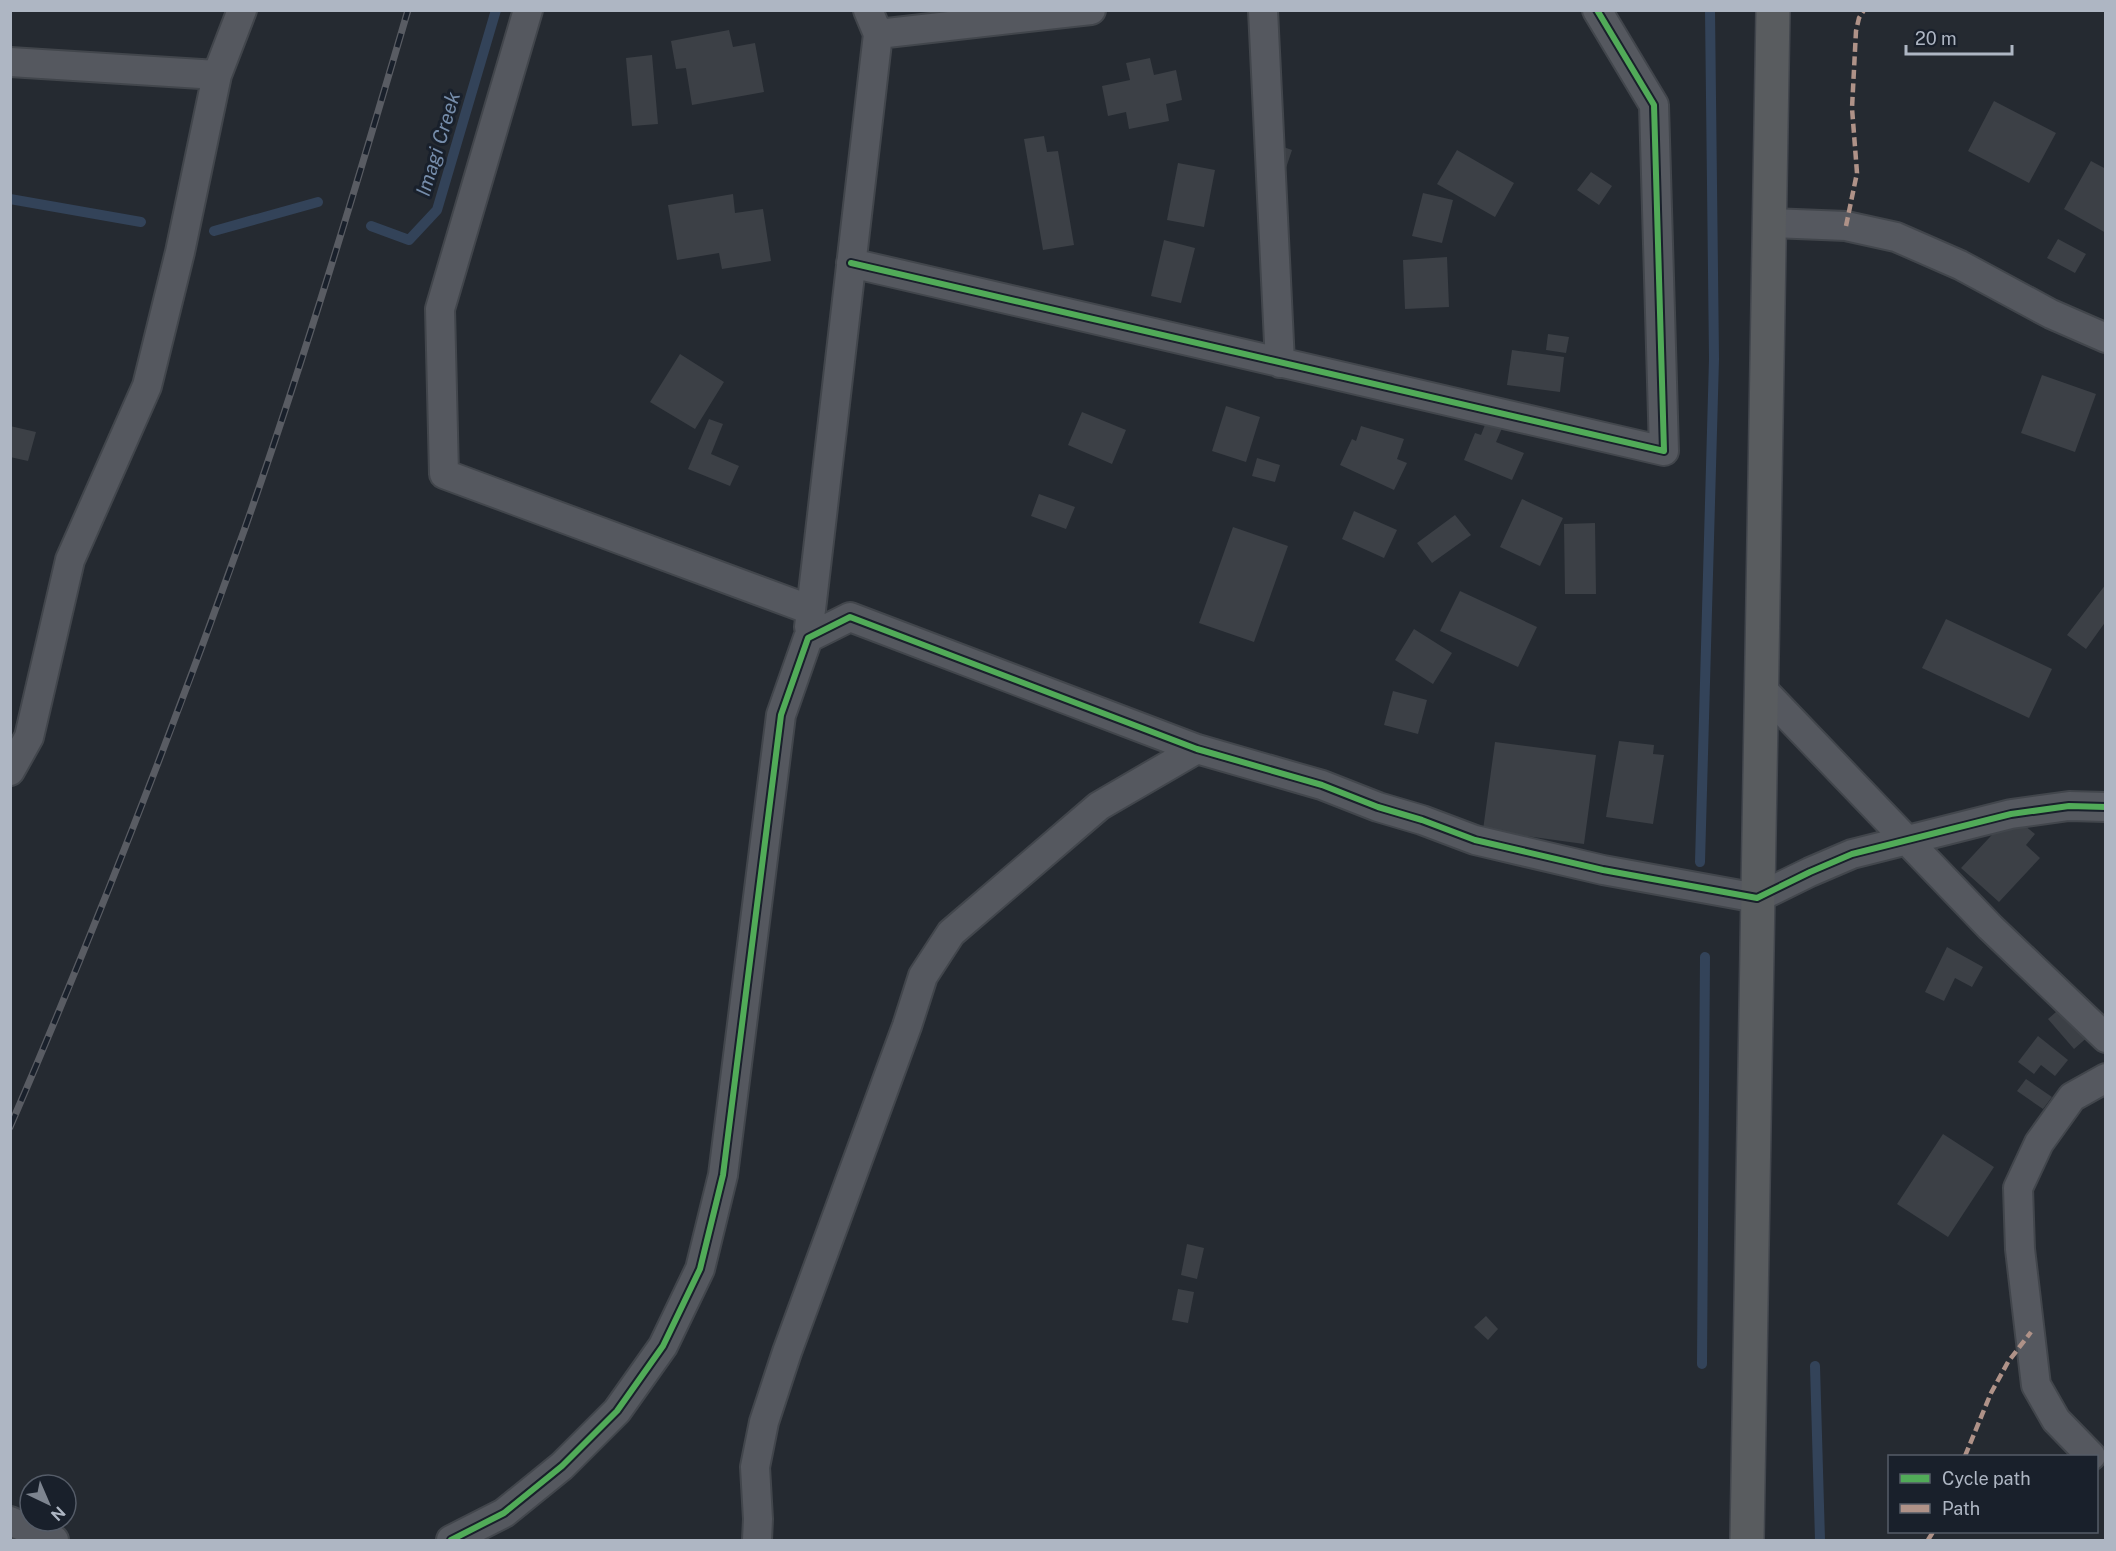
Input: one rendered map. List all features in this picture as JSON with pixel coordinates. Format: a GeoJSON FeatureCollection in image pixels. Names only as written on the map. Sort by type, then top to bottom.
{"type":"FeatureCollection","features":[{"type":"Feature","properties":{"kind":"highway"},"geometry":{"type":"LineString","coordinates":[[1747,1540],[1773,10]]}},
{"type":"Feature","properties":{"kind":"street"},"geometry":{"type":"LineString","coordinates":[[10,771],[29,737],[70,560],[147,386],[180,252],[218,75],[242,10]]}},
{"type":"Feature","properties":{"kind":"street"},"geometry":{"type":"LineString","coordinates":[[528,10],[440,309],[444,474],[811,610]]}},
{"type":"Feature","properties":{"kind":"street"},"geometry":{"type":"LineString","coordinates":[[451,1540],[504,1513],[562,1466],[617,1412],[663,1346],[700,1269],[723,1175],[781,715],[808,638],[851,264],[873,22],[1091,10]]}},
{"type":"Feature","properties":{"kind":"street"},"geometry":{"type":"LineString","coordinates":[[1263,10],[1280,363]]}},
{"type":"Feature","properties":{"kind":"street"},"geometry":{"type":"LineString","coordinates":[[851,264],[1664,451],[1654,105],[1597,10]]}},
{"type":"Feature","properties":{"kind":"street"},"geometry":{"type":"LineString","coordinates":[[10,62],[218,75]]}},
{"type":"Feature","properties":{"kind":"street"},"geometry":{"type":"LineString","coordinates":[[1769,223],[1846,226],[1896,237],[1960,265],[2051,314],[2106,338]]}},
{"type":"Feature","properties":{"kind":"street"},"geometry":{"type":"LineString","coordinates":[[808,638],[850,617],[1197,749],[1322,785],[1475,840],[1603,870],[1757,898],[1810,872],[1852,855],[2011,814],[2069,806],[2106,807]]}},
{"type":"Feature","properties":{"kind":"street"},"geometry":{"type":"LineString","coordinates":[[1761,689],[1990,927],[2106,1038]]}},
{"type":"Feature","properties":{"kind":"street"},"geometry":{"type":"LineString","coordinates":[[757,1540],[759,1520],[755,1467],[764,1422],[923,976],[951,933],[1099,806],[1197,749]]}},
{"type":"Feature","properties":{"kind":"street"},"geometry":{"type":"LineString","coordinates":[[2090,1455],[2056,1420],[2036,1385],[2020,1249],[2018,1188],[2039,1143],[2072,1097],[2106,1078]]}},
{"type":"Feature","properties":{"kind":"street"},"geometry":{"type":"LineString","coordinates":[[10,1521],[54,1540]]}},
{"type":"Feature","properties":{"kind":"building"},"geometry":{"type":"Polygon","coordinates":[[[729,30],[733,47],[755,43],[764,92],[692,105],[686,68],[676,69],[671,41],[729,30]]]}},
{"type":"Feature","properties":{"kind":"building"},"geometry":{"type":"Polygon","coordinates":[[[652,55],[658,124],[632,126],[626,58],[652,55]]]}},
{"type":"Feature","properties":{"kind":"building"},"geometry":{"type":"Polygon","coordinates":[[[1150,58],[1154,75],[1176,70],[1182,100],[1166,104],[1169,121],[1129,129],[1126,112],[1108,116],[1102,86],[1130,80],[1126,63],[1150,58]]]}},
{"type":"Feature","properties":{"kind":"building"},"geometry":{"type":"Polygon","coordinates":[[[1994,101],[2056,133],[2029,183],[1968,151],[1994,101]]]}},
{"type":"Feature","properties":{"kind":"building"},"geometry":{"type":"Polygon","coordinates":[[[1044,136],[1047,152],[1058,151],[1074,245],[1043,250],[1024,139],[1044,136]]]}},
{"type":"Feature","properties":{"kind":"building"},"geometry":{"type":"Polygon","coordinates":[[[1272,143],[1292,150],[1286,168],[1266,161],[1272,143]]]}},
{"type":"Feature","properties":{"kind":"building"},"geometry":{"type":"Polygon","coordinates":[[[1457,150],[1514,183],[1495,217],[1437,184],[1457,150]]]}},
{"type":"Feature","properties":{"kind":"building"},"geometry":{"type":"Polygon","coordinates":[[[2091,161],[2106,169],[2106,233],[2064,209],[2091,161]]]}},
{"type":"Feature","properties":{"kind":"building"},"geometry":{"type":"Polygon","coordinates":[[[1178,163],[1215,170],[1204,227],[1167,220],[1178,163]]]}},
{"type":"Feature","properties":{"kind":"building"},"geometry":{"type":"Polygon","coordinates":[[[1591,172],[1612,186],[1599,205],[1577,190],[1591,172]]]}},
{"type":"Feature","properties":{"kind":"building"},"geometry":{"type":"Polygon","coordinates":[[[1423,193],[1453,200],[1442,243],[1412,236],[1423,193]]]}},
{"type":"Feature","properties":{"kind":"building"},"geometry":{"type":"Polygon","coordinates":[[[733,194],[735,213],[763,209],[771,261],[722,269],[719,253],[677,260],[668,205],[733,194]]]}},
{"type":"Feature","properties":{"kind":"building"},"geometry":{"type":"Polygon","coordinates":[[[2058,239],[2086,254],[2075,273],[2047,258],[2058,239]]]}},
{"type":"Feature","properties":{"kind":"building"},"geometry":{"type":"Polygon","coordinates":[[[1164,240],[1195,248],[1181,303],[1151,296],[1164,240]]]}},
{"type":"Feature","properties":{"kind":"building"},"geometry":{"type":"Polygon","coordinates":[[[1447,257],[1449,307],[1405,309],[1403,260],[1447,257]]]}},
{"type":"Feature","properties":{"kind":"building"},"geometry":{"type":"Polygon","coordinates":[[[1548,334],[1569,337],[1566,353],[1546,350],[1548,334]]]}},
{"type":"Feature","properties":{"kind":"building"},"geometry":{"type":"Polygon","coordinates":[[[1512,350],[1564,357],[1560,392],[1507,385],[1512,350]]]}},
{"type":"Feature","properties":{"kind":"building"},"geometry":{"type":"Polygon","coordinates":[[[680,354],[724,382],[695,429],[650,402],[680,354]]]}},
{"type":"Feature","properties":{"kind":"building"},"geometry":{"type":"Polygon","coordinates":[[[2042,375],[2096,394],[2075,452],[2021,433],[2042,375]]]}},
{"type":"Feature","properties":{"kind":"building"},"geometry":{"type":"Polygon","coordinates":[[[1226,406],[1260,417],[1246,462],[1212,451],[1226,406]]]}},
{"type":"Feature","properties":{"kind":"building"},"geometry":{"type":"Polygon","coordinates":[[[1082,412],[1126,430],[1112,464],[1068,445],[1082,412]]]}},
{"type":"Feature","properties":{"kind":"building"},"geometry":{"type":"Polygon","coordinates":[[[1490,412],[1506,419],[1496,442],[1524,453],[1512,480],[1464,460],[1475,433],[1481,435],[1490,412]]]}},
{"type":"Feature","properties":{"kind":"building"},"geometry":{"type":"Polygon","coordinates":[[[709,419],[723,424],[711,454],[739,466],[730,486],[688,469],[709,419]]]}},
{"type":"Feature","properties":{"kind":"building"},"geometry":{"type":"Polygon","coordinates":[[[10,426],[36,432],[28,461],[10,457],[10,426]]]}},
{"type":"Feature","properties":{"kind":"building"},"geometry":{"type":"Polygon","coordinates":[[[1361,426],[1404,439],[1397,459],[1407,463],[1394,490],[1340,465],[1352,439],[1356,441],[1361,426]]]}},
{"type":"Feature","properties":{"kind":"building"},"geometry":{"type":"Polygon","coordinates":[[[1257,458],[1280,465],[1275,482],[1252,476],[1257,458]]]}},
{"type":"Feature","properties":{"kind":"building"},"geometry":{"type":"Polygon","coordinates":[[[1039,494],[1075,507],[1066,529],[1031,516],[1039,494]]]}},
{"type":"Feature","properties":{"kind":"building"},"geometry":{"type":"Polygon","coordinates":[[[1522,499],[1563,518],[1540,566],[1500,547],[1522,499]]]}},
{"type":"Feature","properties":{"kind":"building"},"geometry":{"type":"Polygon","coordinates":[[[1354,511],[1397,530],[1384,558],[1342,539],[1354,511]]]}},
{"type":"Feature","properties":{"kind":"building"},"geometry":{"type":"Polygon","coordinates":[[[1455,515],[1471,535],[1432,563],[1417,543],[1455,515]]]}},
{"type":"Feature","properties":{"kind":"building"},"geometry":{"type":"Polygon","coordinates":[[[1595,523],[1596,594],[1565,594],[1564,524],[1595,523]]]}},
{"type":"Feature","properties":{"kind":"building"},"geometry":{"type":"Polygon","coordinates":[[[1233,527],[1288,546],[1254,642],[1199,623],[1233,527]]]}},
{"type":"Feature","properties":{"kind":"building"},"geometry":{"type":"Polygon","coordinates":[[[2106,584],[2106,621],[2086,649],[2067,635],[2106,584]]]}},
{"type":"Feature","properties":{"kind":"building"},"geometry":{"type":"Polygon","coordinates":[[[1460,591],[1537,627],[1518,667],[1440,631],[1460,591]]]}},
{"type":"Feature","properties":{"kind":"building"},"geometry":{"type":"Polygon","coordinates":[[[1946,619],[2052,669],[2029,718],[1922,668],[1946,619]]]}},
{"type":"Feature","properties":{"kind":"building"},"geometry":{"type":"Polygon","coordinates":[[[1414,629],[1452,653],[1433,684],[1395,660],[1414,629]]]}},
{"type":"Feature","properties":{"kind":"building"},"geometry":{"type":"Polygon","coordinates":[[[1393,691],[1427,700],[1418,734],[1384,725],[1393,691]]]}},
{"type":"Feature","properties":{"kind":"building"},"geometry":{"type":"Polygon","coordinates":[[[1619,741],[1654,745],[1653,754],[1664,755],[1653,824],[1606,817],[1619,741]]]}},
{"type":"Feature","properties":{"kind":"building"},"geometry":{"type":"Polygon","coordinates":[[[1495,742],[1596,755],[1584,844],[1483,830],[1495,742]]]}},
{"type":"Feature","properties":{"kind":"building"},"geometry":{"type":"Polygon","coordinates":[[[2018,820],[2035,834],[2026,845],[2040,858],[1999,902],[1961,868],[2003,823],[2010,830],[2018,820]]]}},
{"type":"Feature","properties":{"kind":"building"},"geometry":{"type":"Polygon","coordinates":[[[1947,947],[1983,967],[1972,987],[1955,978],[1944,1001],[1925,992],[1947,947]]]}},
{"type":"Feature","properties":{"kind":"building"},"geometry":{"type":"Polygon","coordinates":[[[2064,1005],[2090,1035],[2074,1049],[2048,1019],[2064,1005]]]}},
{"type":"Feature","properties":{"kind":"building"},"geometry":{"type":"Polygon","coordinates":[[[2038,1036],[2068,1060],[2055,1076],[2041,1065],[2034,1074],[2018,1062],[2038,1036]]]}},
{"type":"Feature","properties":{"kind":"building"},"geometry":{"type":"Polygon","coordinates":[[[2026,1079],[2052,1097],[2043,1109],[2017,1091],[2026,1079]]]}},
{"type":"Feature","properties":{"kind":"building"},"geometry":{"type":"Polygon","coordinates":[[[1943,1134],[1994,1167],[1948,1237],[1897,1204],[1943,1134]]]}},
{"type":"Feature","properties":{"kind":"building"},"geometry":{"type":"Polygon","coordinates":[[[1187,1244],[1204,1248],[1197,1279],[1181,1275],[1187,1244]]]}},
{"type":"Feature","properties":{"kind":"building"},"geometry":{"type":"Polygon","coordinates":[[[1178,1289],[1194,1292],[1188,1323],[1172,1320],[1178,1289]]]}},
{"type":"Feature","properties":{"kind":"building"},"geometry":{"type":"Polygon","coordinates":[[[1486,1316],[1498,1329],[1488,1340],[1474,1327],[1486,1316]]]}},
{"type":"Feature","properties":{"kind":"waterway","name":"Imagi Creek"},"geometry":{"type":"LineString","coordinates":[[371,226],[409,240],[437,210],[496,10]]}},
{"type":"Feature","properties":{"kind":"waterway"},"geometry":{"type":"LineString","coordinates":[[1700,862],[1714,359],[1710,10]]}},
{"type":"Feature","properties":{"kind":"waterway","name":"Imagi Creek"},"geometry":{"type":"LineString","coordinates":[[10,199],[141,222]]}},
{"type":"Feature","properties":{"kind":"waterway","name":"Imagi Creek"},"geometry":{"type":"LineString","coordinates":[[214,231],[318,202]]}},
{"type":"Feature","properties":{"kind":"waterway"},"geometry":{"type":"LineString","coordinates":[[1702,1364],[1705,957]]}},
{"type":"Feature","properties":{"kind":"waterway"},"geometry":{"type":"LineString","coordinates":[[1815,1366],[1820,1540]]}},
{"type":"Feature","properties":{"kind":"railway"},"geometry":{"type":"LineString","coordinates":[[10,1127],[132,829],[245,528],[330,270],[408,10]]}},
{"type":"Feature","properties":{"kind":"marked path"},"geometry":{"type":"LineString","coordinates":[[1846,226],[1857,173],[1852,108],[1856,31],[1859,18],[1864,10]]}},
{"type":"Feature","properties":{"kind":"marked path"},"geometry":{"type":"LineString","coordinates":[[1965,1455],[1991,1393],[2008,1362],[2031,1332]]}},
{"type":"Feature","properties":{"kind":"marked path"},"geometry":{"type":"LineString","coordinates":[[1928,1540],[1932,1533]]}},
{"type":"Feature","properties":{"kind":"cycle path"},"geometry":{"type":"LineString","coordinates":[[851,263],[1664,451],[1654,105],[1597,10]]}},
{"type":"Feature","properties":{"kind":"cycle path"},"geometry":{"type":"LineString","coordinates":[[451,1540],[504,1513],[562,1466],[617,1411],[663,1346],[700,1269],[723,1175],[781,715],[808,638],[850,617],[1197,749],[1322,785],[1475,840],[1603,870],[1757,898],[1852,854],[2011,814],[2069,806],[2106,807]]}}]}
